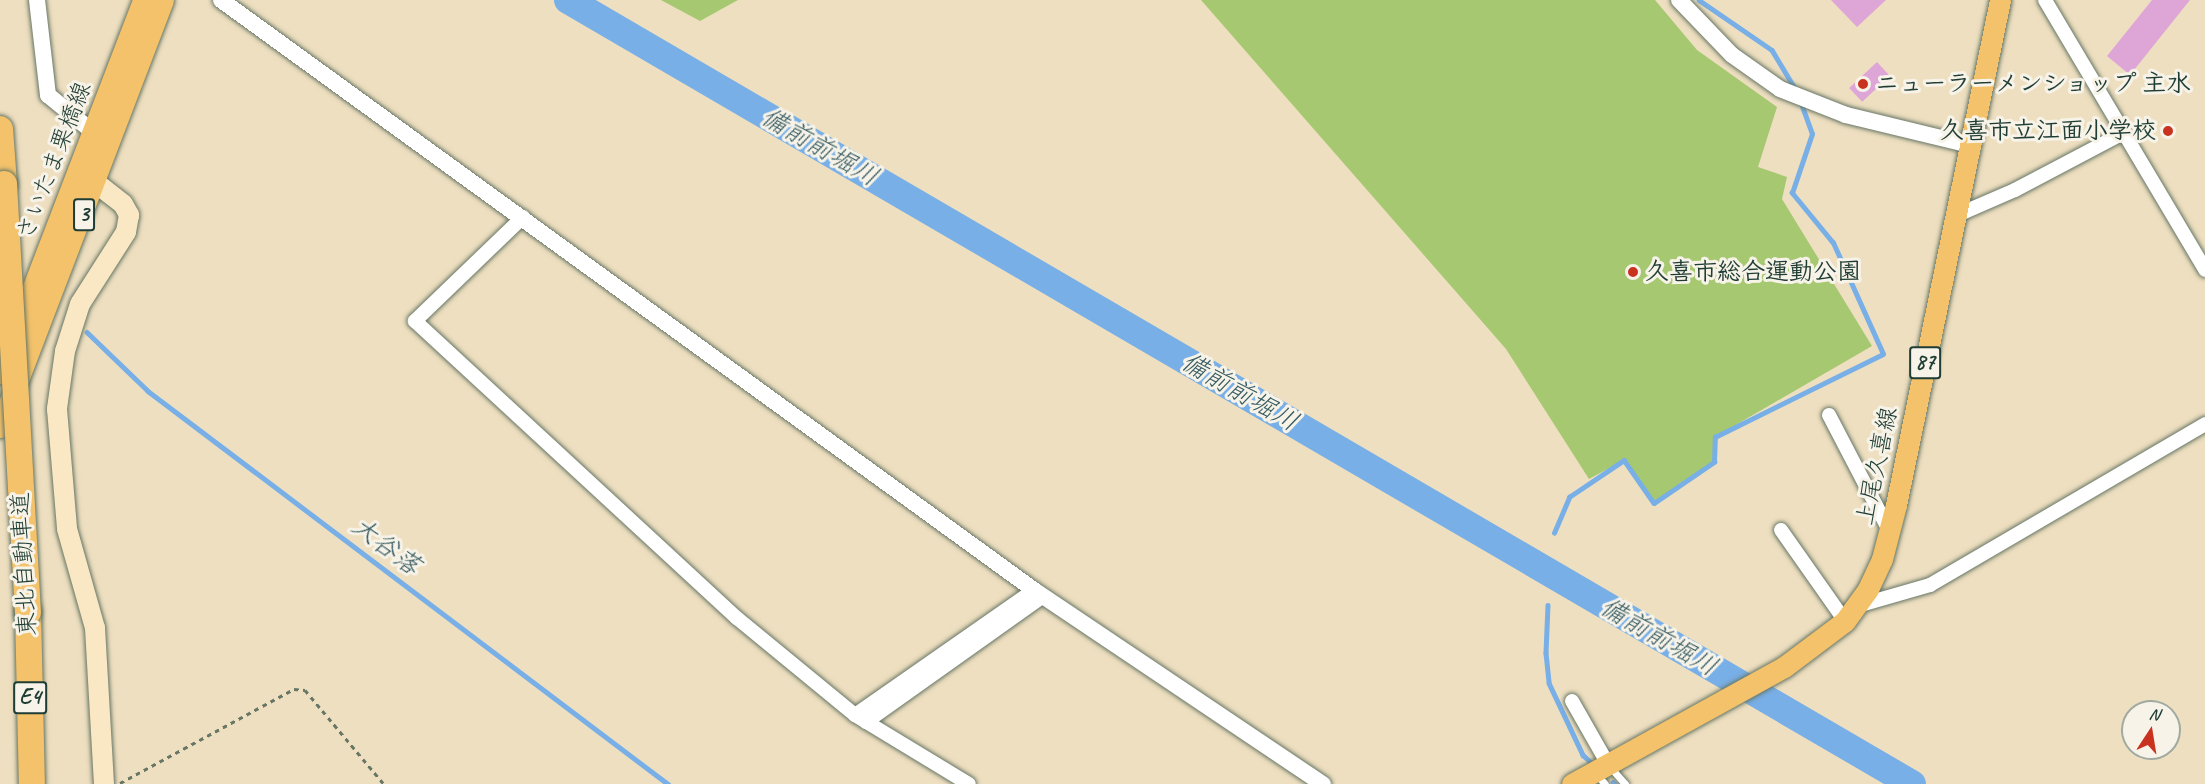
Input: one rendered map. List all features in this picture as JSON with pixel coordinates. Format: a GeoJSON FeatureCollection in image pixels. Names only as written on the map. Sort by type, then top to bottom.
{"type":"FeatureCollection","features":[{"type":"Feature","properties":{"kind":"highway","name":"東北自動車道"},"geometry":{"type":"LineString","coordinates":[[0,129],[28,612],[32,784]]}},
{"type":"Feature","properties":{"kind":"main road","name":"さいたま栗橋線"},"geometry":{"type":"LineString","coordinates":[[0,374],[143,0]]}},
{"type":"Feature","properties":{"kind":"main road","name":"さいたま栗橋線"},"geometry":{"type":"LineString","coordinates":[[0,428],[96,183],[163,0]]}},
{"type":"Feature","properties":{"kind":"main road","name":"上尾久喜線"},"geometry":{"type":"LineString","coordinates":[[1572,784],[1602,773],[1766,677],[1851,613],[1882,560],[1890,532],[2000,0]]}},
{"type":"Feature","properties":{"kind":"main road"},"geometry":{"type":"LineString","coordinates":[[96,183],[123,204],[129,215],[126,232],[80,304],[65,351],[57,409],[67,529],[95,628],[104,784]]}},
{"type":"Feature","properties":{"kind":"street"},"geometry":{"type":"LineString","coordinates":[[37,0],[48,94],[93,132]]}},
{"type":"Feature","properties":{"kind":"street"},"geometry":{"type":"LineString","coordinates":[[221,0],[1039,593],[1323,784]]}},
{"type":"Feature","properties":{"kind":"street"},"geometry":{"type":"LineString","coordinates":[[1679,0],[1700,26],[1731,56],[1780,89],[1846,115],[1970,145]]}},
{"type":"Feature","properties":{"kind":"street"},"geometry":{"type":"LineString","coordinates":[[2045,0],[2205,270]]}},
{"type":"Feature","properties":{"kind":"street"},"geometry":{"type":"LineString","coordinates":[[1955,216],[2015,190],[2123,133]]}},
{"type":"Feature","properties":{"kind":"street"},"geometry":{"type":"LineString","coordinates":[[523,217],[415,321],[737,618],[861,718],[969,784]]}},
{"type":"Feature","properties":{"kind":"street"},"geometry":{"type":"LineString","coordinates":[[1829,415],[1890,532]]}},
{"type":"Feature","properties":{"kind":"street"},"geometry":{"type":"LineString","coordinates":[[1781,530],[1851,613],[1930,585],[2205,424]]}},
{"type":"Feature","properties":{"kind":"street"},"geometry":{"type":"LineString","coordinates":[[861,718],[1039,593]]}},
{"type":"Feature","properties":{"kind":"street"},"geometry":{"type":"LineString","coordinates":[[1572,701],[1602,773]]}},
{"type":"Feature","properties":{"kind":"lane"},"geometry":{"type":"LineString","coordinates":[[1602,773],[1625,784]]}},
{"type":"Feature","properties":{"kind":"path"},"geometry":{"type":"LineString","coordinates":[[118,784],[294,689],[305,690],[384,784]]}},
{"type":"Feature","properties":{"kind":"green space"},"geometry":{"type":"Polygon","coordinates":[[[661,0],[738,0],[700,21],[661,0]]]}},
{"type":"Feature","properties":{"kind":"green space","name":"久喜市総合運動公園"},"geometry":{"type":"Polygon","coordinates":[[[1201,0],[1655,0],[1697,50],[1777,107],[1758,167],[1787,177],[1782,199],[1872,346],[1715,437],[1714,462],[1654,503],[1624,460],[1589,479],[1506,349],[1201,0]]]}},
{"type":"Feature","properties":{"kind":"building"},"geometry":{"type":"Polygon","coordinates":[[[1831,0],[1886,0],[1857,27],[1831,0]]]}},
{"type":"Feature","properties":{"kind":"building"},"geometry":{"type":"Polygon","coordinates":[[[2152,0],[2190,0],[2130,75],[2107,56],[2152,0]]]}},
{"type":"Feature","properties":{"kind":"building"},"geometry":{"type":"Polygon","coordinates":[[[1877,62],[1890,76],[1862,102],[1849,88],[1877,62]]]}},
{"type":"Feature","properties":{"kind":"waterway","name":"備前前堀川"},"geometry":{"type":"LineString","coordinates":[[568,0],[1912,784]]}},
{"type":"Feature","properties":{"kind":"waterway"},"geometry":{"type":"LineString","coordinates":[[1699,0],[1772,50],[1796,90]]}},
{"type":"Feature","properties":{"kind":"waterway"},"geometry":{"type":"LineString","coordinates":[[1554,533],[1569,497],[1624,460],[1654,503],[1714,462],[1715,437],[1883,354],[1833,243],[1792,193],[1812,134],[1801,103]]}},
{"type":"Feature","properties":{"kind":"waterway","name":"大谷落"},"geometry":{"type":"LineString","coordinates":[[87,332],[148,391],[668,784]]}},
{"type":"Feature","properties":{"kind":"waterway"},"geometry":{"type":"LineString","coordinates":[[1548,605],[1546,653],[1549,683],[1583,755],[1592,763]]}},
{"type":"Feature","properties":{"kind":"place","name":"ニューラーメンショップ 主水"},"geometry":{"type":"Point","coordinates":[1863,84]}},
{"type":"Feature","properties":{"kind":"place","name":"久喜市立江面小学校"},"geometry":{"type":"Point","coordinates":[2168,131]}},
{"type":"Feature","properties":{"kind":"place","name":"久喜市総合運動公園"},"geometry":{"type":"Point","coordinates":[1633,272]}}]}
